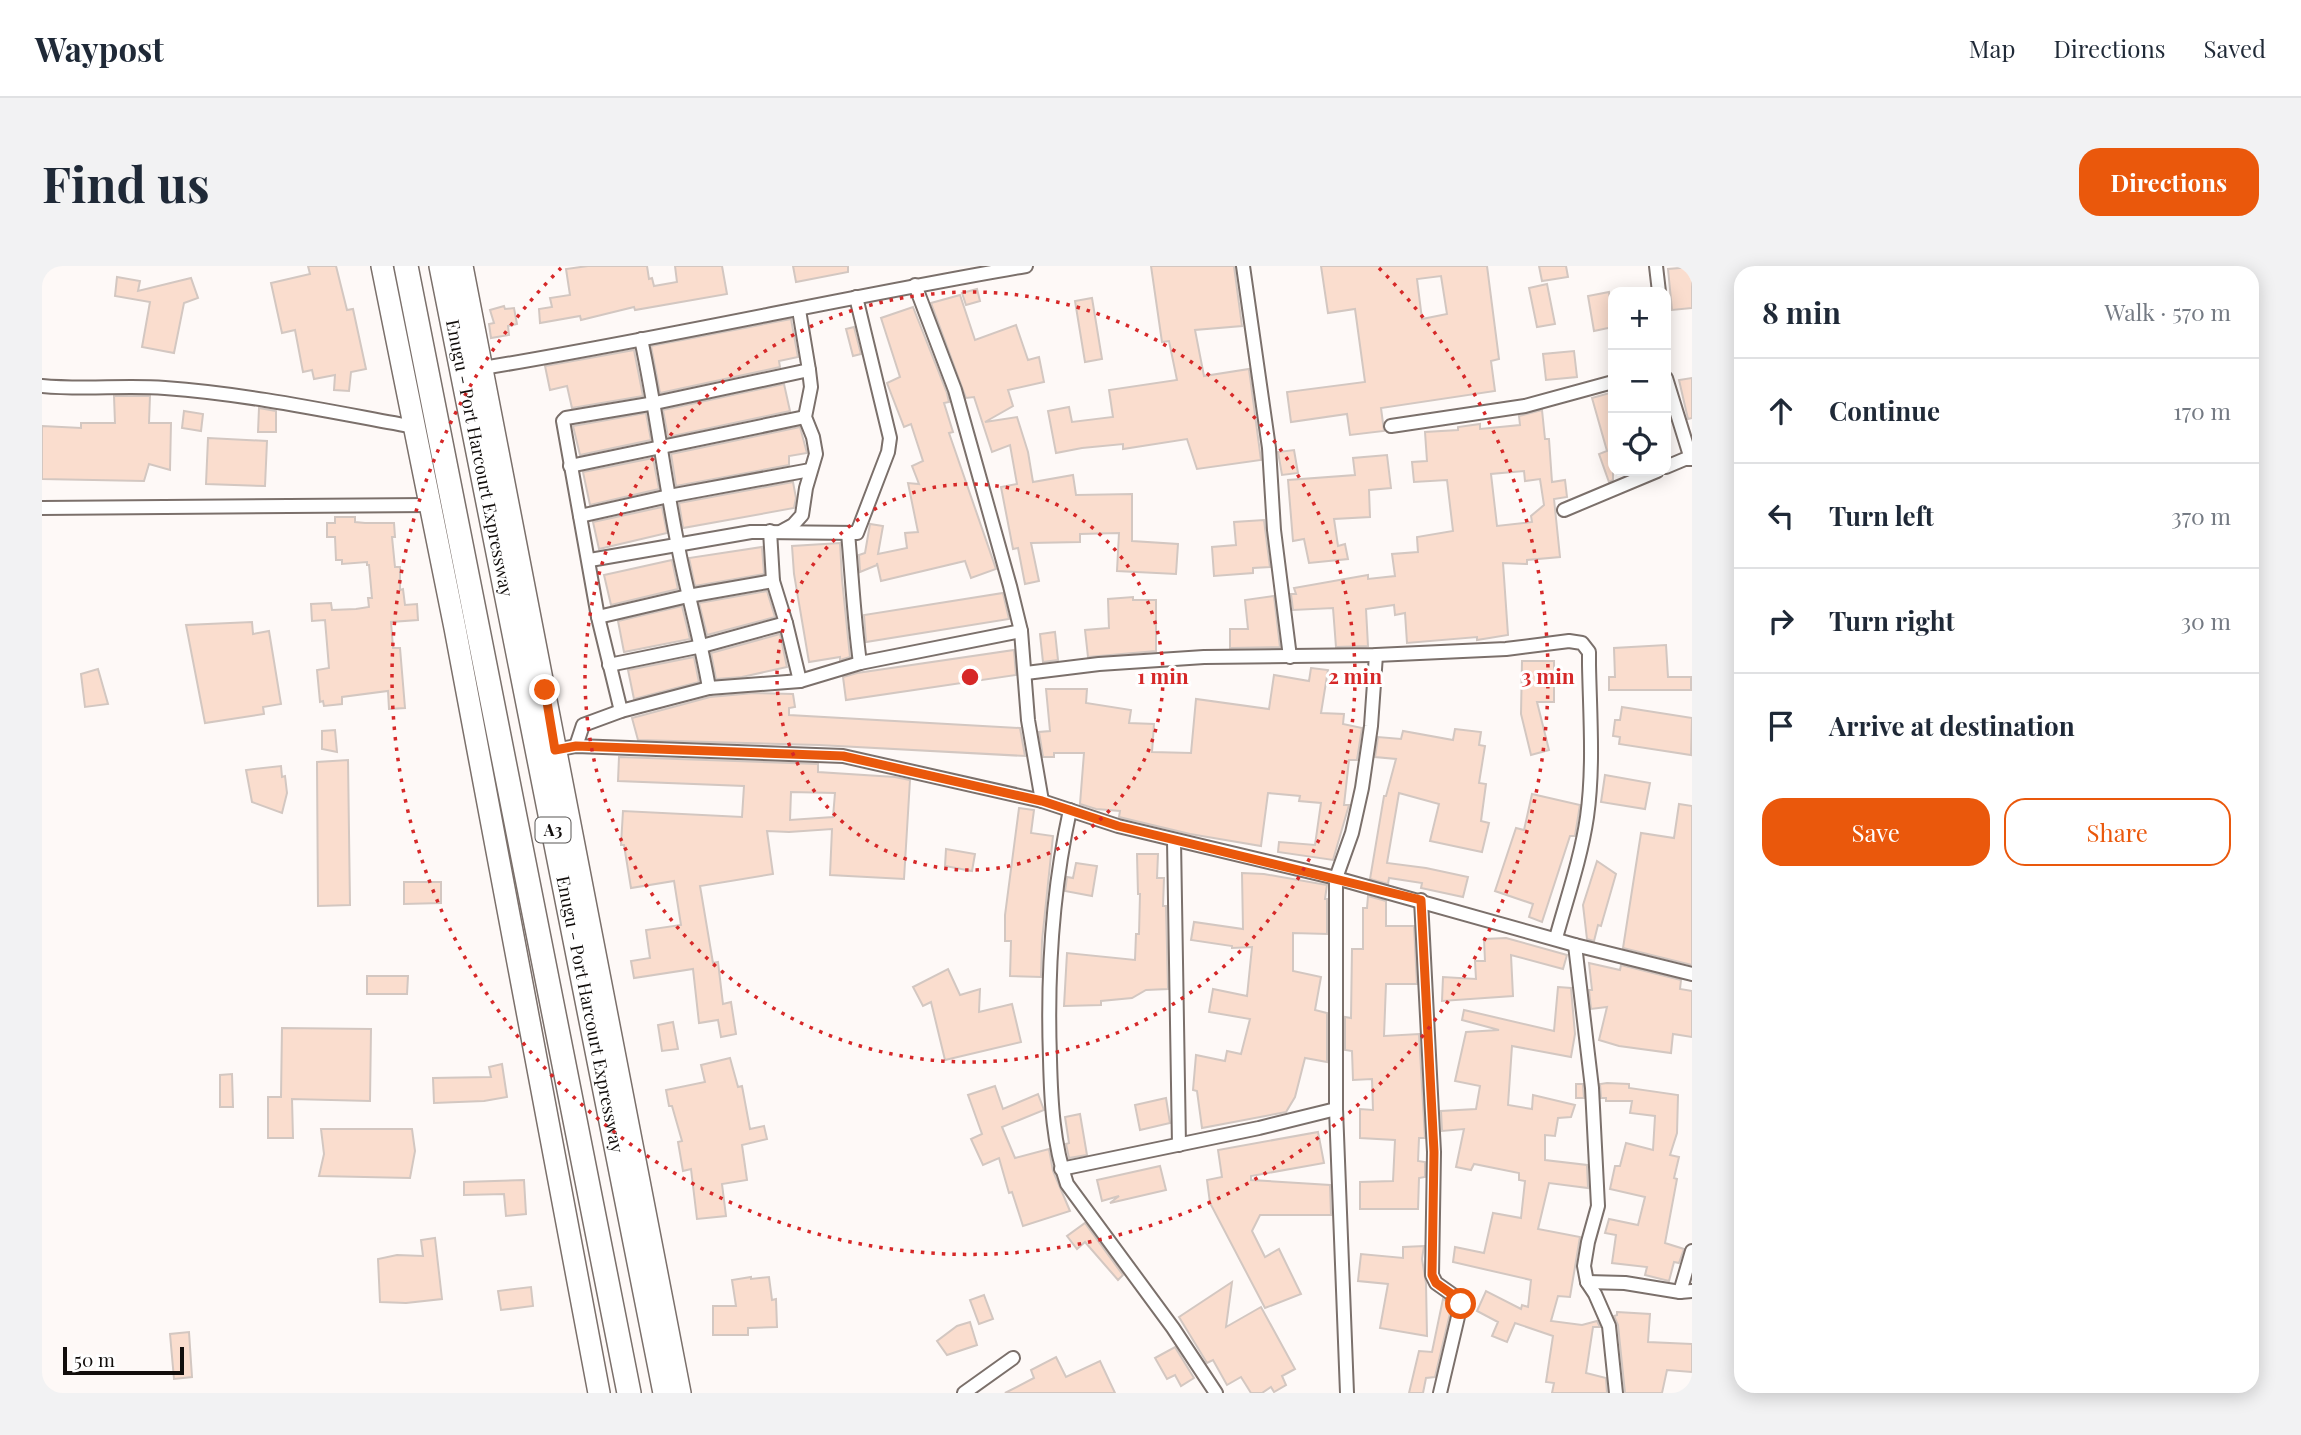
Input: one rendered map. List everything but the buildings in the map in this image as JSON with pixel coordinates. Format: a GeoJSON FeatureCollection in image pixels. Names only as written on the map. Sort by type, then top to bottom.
{"type":"FeatureCollection","features":[{"type":"Feature","properties":{"kind":"highway","name":"Enugu - Port Harcourt Expressway"},"geometry":{"type":"LineString","coordinates":[[406,266],[629,1393]]}},
{"type":"Feature","properties":{"kind":"highway","name":"Enugu - Port Harcourt Expressway"},"geometry":{"type":"LineString","coordinates":[[440,266],[665,1393]]}},
{"type":"Feature","properties":{"kind":"main road"},"geometry":{"type":"LineString","coordinates":[[382,266],[599,1393]]}},
{"type":"Feature","properties":{"kind":"main road","name":"Enugu - Port Harcourt Expressway"},"geometry":{"type":"LineString","coordinates":[[462,266],[566,748],[680,1393]]}},
{"type":"Feature","properties":{"kind":"street"},"geometry":{"type":"LineString","coordinates":[[483,368],[1026,266]]}},
{"type":"Feature","properties":{"kind":"street"},"geometry":{"type":"LineString","coordinates":[[1243,266],[1269,448],[1274,530],[1290,657]]}},
{"type":"Feature","properties":{"kind":"street"},"geometry":{"type":"LineString","coordinates":[[1656,266],[1658,287]]}},
{"type":"Feature","properties":{"kind":"street"},"geometry":{"type":"LineString","coordinates":[[915,285],[955,390],[1021,631],[1028,720],[1042,801]]}},
{"type":"Feature","properties":{"kind":"street"},"geometry":{"type":"LineString","coordinates":[[590,560],[751,531],[855,534],[859,531],[888,452],[890,438],[856,297]]}},
{"type":"Feature","properties":{"kind":"street"},"geometry":{"type":"LineString","coordinates":[[776,531],[793,525],[802,514],[814,461],[815,447],[805,417],[811,387],[799,310]]}},
{"type":"Feature","properties":{"kind":"street"},"geometry":{"type":"LineString","coordinates":[[641,339],[655,402],[677,545],[702,646],[709,688]]}},
{"type":"Feature","properties":{"kind":"street"},"geometry":{"type":"LineString","coordinates":[[621,711],[598,617],[590,560],[562,425],[566,418],[809,370]]}},
{"type":"Feature","properties":{"kind":"street"},"geometry":{"type":"LineString","coordinates":[[1391,426],[1525,406],[1608,383]]}},
{"type":"Feature","properties":{"kind":"street"},"geometry":{"type":"LineString","coordinates":[[42,386],[163,387],[246,397],[415,427]]}},
{"type":"Feature","properties":{"kind":"street"},"geometry":{"type":"LineString","coordinates":[[1671,394],[1692,459],[1671,465]]}},
{"type":"Feature","properties":{"kind":"street"},"geometry":{"type":"LineString","coordinates":[[570,466],[805,417]]}},
{"type":"Feature","properties":{"kind":"street"},"geometry":{"type":"LineString","coordinates":[[580,516],[669,496],[810,470]]}},
{"type":"Feature","properties":{"kind":"street"},"geometry":{"type":"LineString","coordinates":[[1564,510],[1645,476]]}},
{"type":"Feature","properties":{"kind":"street"},"geometry":{"type":"LineString","coordinates":[[42,508],[430,505]]}},
{"type":"Feature","properties":{"kind":"street"},"geometry":{"type":"LineString","coordinates":[[776,531],[773,581],[800,681]]}},
{"type":"Feature","properties":{"kind":"street"},"geometry":{"type":"LineString","coordinates":[[848,533],[852,605],[860,663]]}},
{"type":"Feature","properties":{"kind":"street"},"geometry":{"type":"LineString","coordinates":[[598,617],[688,596],[773,581]]}},
{"type":"Feature","properties":{"kind":"street"},"geometry":{"type":"LineString","coordinates":[[609,665],[702,646],[786,622]]}},
{"type":"Feature","properties":{"kind":"street"},"geometry":{"type":"LineString","coordinates":[[566,748],[583,725],[621,711],[709,688],[800,681],[860,663],[1021,631]]}},
{"type":"Feature","properties":{"kind":"street"},"geometry":{"type":"LineString","coordinates":[[1026,673],[1099,664],[1204,657],[1376,655],[1506,649],[1569,641],[1582,643],[1589,652],[1590,754],[1587,817],[1556,938]]}},
{"type":"Feature","properties":{"kind":"street"},"geometry":{"type":"LineString","coordinates":[[1347,1393],[1336,1109],[1336,878],[1352,833],[1362,788],[1371,726],[1376,655]]}},
{"type":"Feature","properties":{"kind":"street"},"geometry":{"type":"LineString","coordinates":[[566,748],[843,756],[1042,801],[1118,826],[1336,878],[1575,945],[1692,974]]}},
{"type":"Feature","properties":{"kind":"street"},"geometry":{"type":"LineString","coordinates":[[1070,810],[1059,867],[1048,996],[1051,1092],[1061,1169],[1067,1184],[1174,1328],[1216,1393]]}},
{"type":"Feature","properties":{"kind":"street"},"geometry":{"type":"LineString","coordinates":[[1174,840],[1179,1145]]}},
{"type":"Feature","properties":{"kind":"street"},"geometry":{"type":"LineString","coordinates":[[1421,900],[1434,1152],[1432,1275],[1436,1283],[1460,1300],[1461,1304],[1440,1393]]}},
{"type":"Feature","properties":{"kind":"street"},"geometry":{"type":"LineString","coordinates":[[1575,945],[1592,1088],[1598,1206],[1584,1266],[1587,1282],[1609,1326],[1616,1393]]}},
{"type":"Feature","properties":{"kind":"street"},"geometry":{"type":"LineString","coordinates":[[1061,1169],[1336,1109]]}},
{"type":"Feature","properties":{"kind":"street"},"geometry":{"type":"LineString","coordinates":[[1587,1282],[1625,1283],[1686,1292],[1692,1251]]}},
{"type":"Feature","properties":{"kind":"street"},"geometry":{"type":"LineString","coordinates":[[964,1393],[1013,1358]]}},
{"type":"Feature","properties":{"kind":"route"},"geometry":{"type":"LineString","coordinates":[[545,690],[555,750],[576,746],[843,756],[1042,801],[1118,826],[1421,900],[1434,1152],[1432,1275],[1436,1283],[1460,1300],[1461,1304]]}}]}
